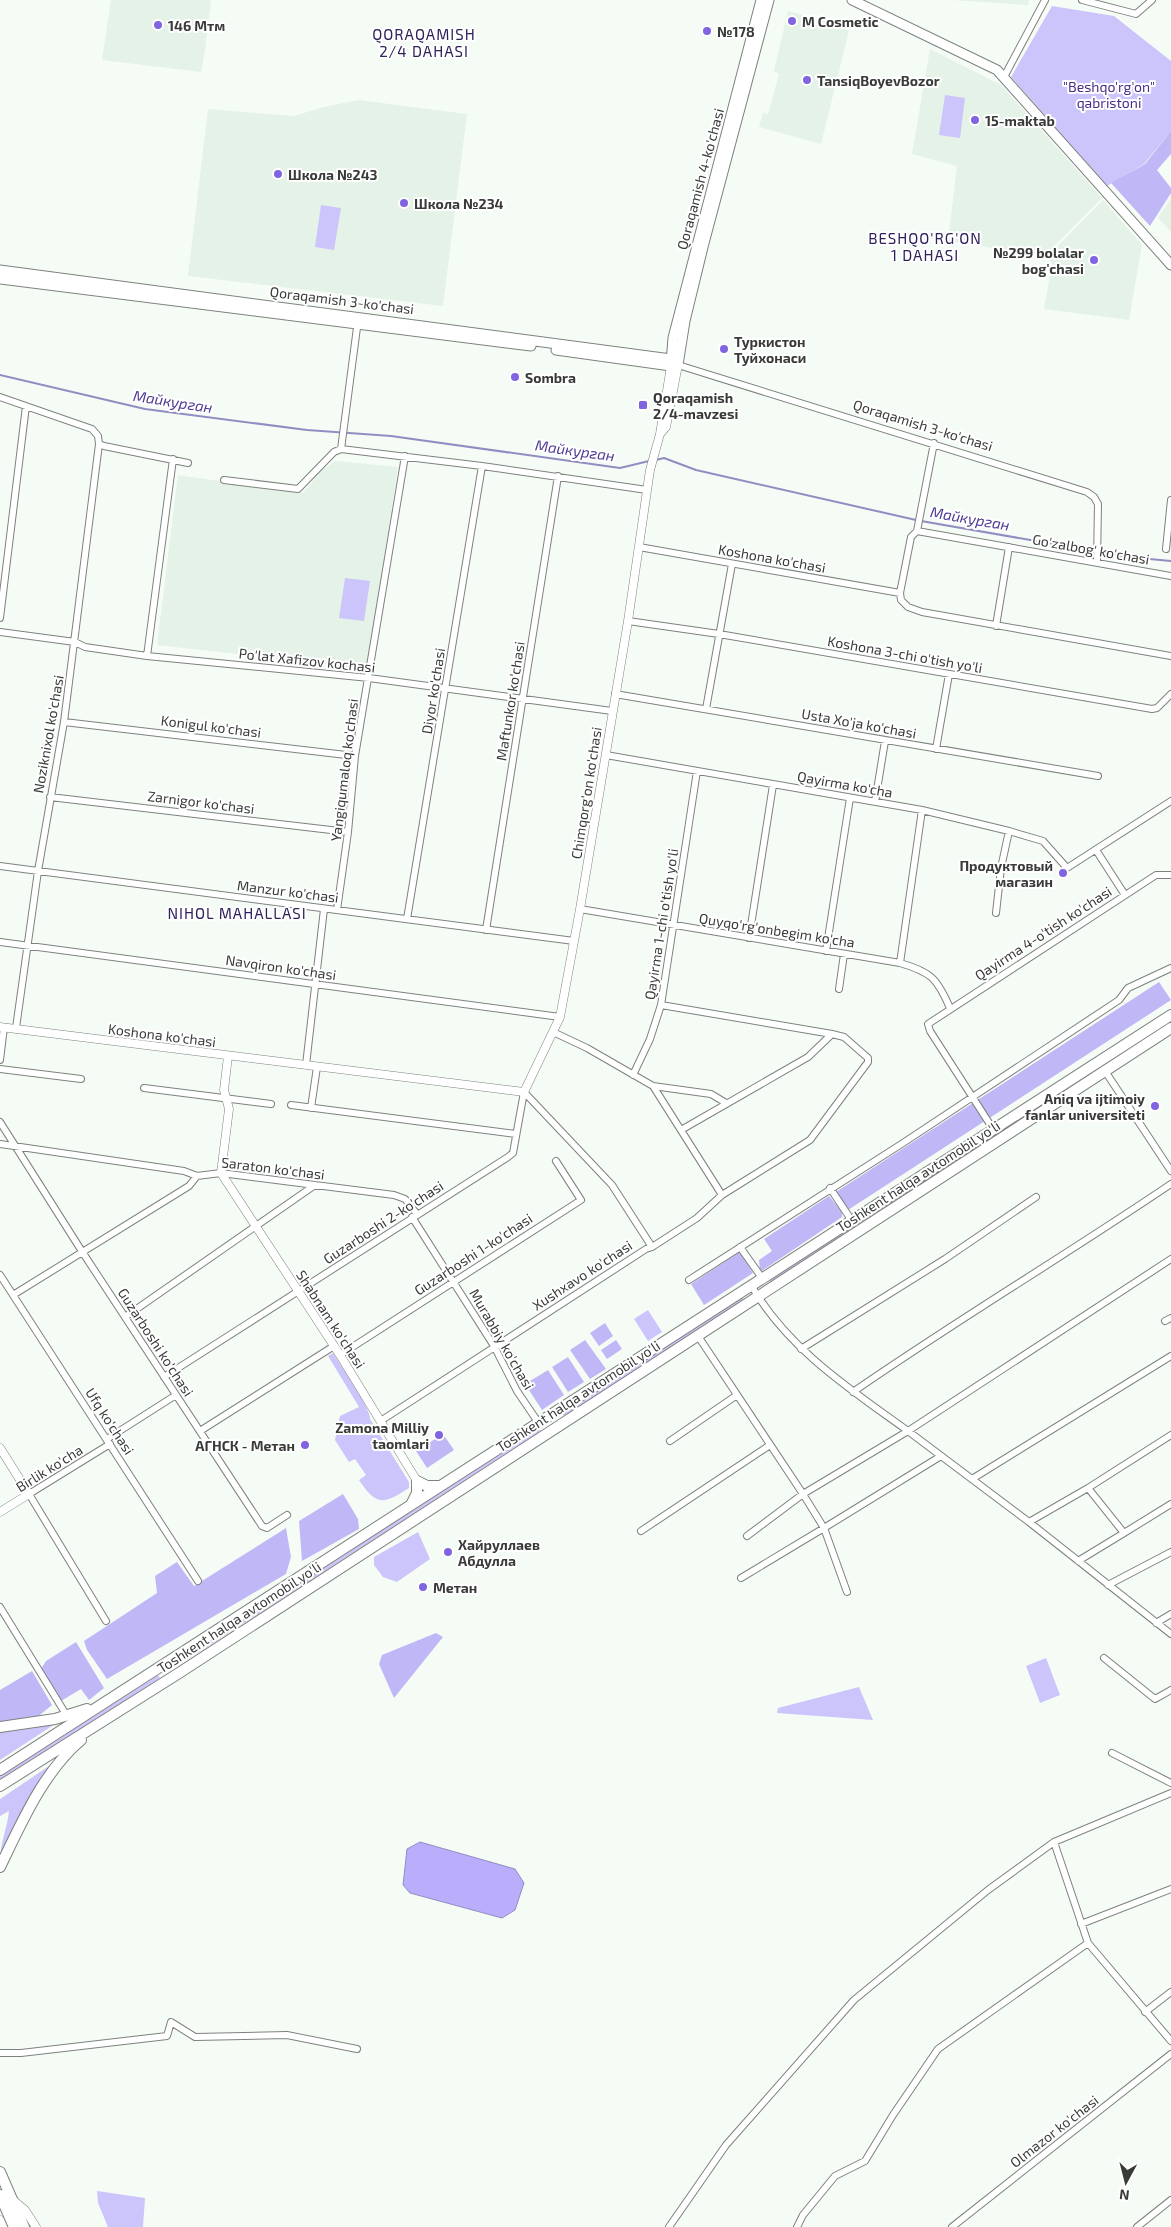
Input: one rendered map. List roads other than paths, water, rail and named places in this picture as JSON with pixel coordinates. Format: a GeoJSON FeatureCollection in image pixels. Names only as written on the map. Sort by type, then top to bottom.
{"type":"FeatureCollection","features":[{"type":"Feature","properties":{"kind":"main road","name":"Qoraqamish 4-ko'chasi"},"geometry":{"type":"LineString","coordinates":[[673,363],[675,328],[758,24],[761,0]]}},
{"type":"Feature","properties":{"kind":"main road","name":"Qoraqamish 4-ko'chasi"},"geometry":{"type":"LineString","coordinates":[[758,24],[771,0]]}},
{"type":"Feature","properties":{"kind":"main road"},"geometry":{"type":"LineString","coordinates":[[852,0],[997,70],[1171,264]]}},
{"type":"Feature","properties":{"kind":"main road","name":"Qoraqamish 3-ko'chasi"},"geometry":{"type":"LineString","coordinates":[[0,270],[673,363]]}},
{"type":"Feature","properties":{"kind":"main road","name":"Qoraqamish 3-ko'chasi"},"geometry":{"type":"LineString","coordinates":[[0,279],[358,320]]}},
{"type":"Feature","properties":{"kind":"main road","name":"Toshkent halqa avtomobil yo'li"},"geometry":{"type":"LineString","coordinates":[[0,1770],[1171,1014]]}},
{"type":"Feature","properties":{"kind":"main road","name":"Toshkent halqa avtomobil yo'li"},"geometry":{"type":"LineString","coordinates":[[0,1786],[179,1673],[553,1428],[698,1336],[1171,1028]]}},
{"type":"Feature","properties":{"kind":"main road"},"geometry":{"type":"LineString","coordinates":[[542,1420],[553,1428]]}},
{"type":"Feature","properties":{"kind":"main road"},"geometry":{"type":"LineString","coordinates":[[411,1504],[417,1493],[417,1481],[427,1486],[440,1486]]}},
{"type":"Feature","properties":{"kind":"main road"},"geometry":{"type":"LineString","coordinates":[[170,1659],[179,1673]]}},
{"type":"Feature","properties":{"kind":"main road"},"geometry":{"type":"LineString","coordinates":[[0,1727],[55,1720],[102,1704]]}},
{"type":"Feature","properties":{"kind":"main road"},"geometry":{"type":"LineString","coordinates":[[0,1867],[32,1805],[57,1766],[70,1749],[105,1720]]}},
{"type":"Feature","properties":{"kind":"main road"},"geometry":{"type":"LineString","coordinates":[[0,2172],[24,2227]]}},
{"type":"Feature","properties":{"kind":"main road"},"geometry":{"type":"LineString","coordinates":[[0,2195],[14,2227]]}},
{"type":"Feature","properties":{"kind":"street"},"geometry":{"type":"LineString","coordinates":[[1004,77],[1045,0]]}},
{"type":"Feature","properties":{"kind":"street"},"geometry":{"type":"LineString","coordinates":[[1082,0],[1136,14],[1152,0]]}},
{"type":"Feature","properties":{"kind":"street"},"geometry":{"type":"LineString","coordinates":[[341,449],[358,320]]}},
{"type":"Feature","properties":{"kind":"street","name":"Chimqorg'on ko'chasi"},"geometry":{"type":"LineString","coordinates":[[524,1092],[560,1017],[606,755],[652,460],[660,434],[673,363]]}},
{"type":"Feature","properties":{"kind":"street","name":"Qoraqamish 3-ko'chasi"},"geometry":{"type":"LineString","coordinates":[[673,363],[934,442],[1087,492],[1094,497],[1098,504],[1099,544],[1097,562]]}},
{"type":"Feature","properties":{"kind":"street"},"geometry":{"type":"LineString","coordinates":[[0,397],[92,429],[98,436],[99,444],[188,463]]}},
{"type":"Feature","properties":{"kind":"street"},"geometry":{"type":"LineString","coordinates":[[0,618],[26,406]]}},
{"type":"Feature","properties":{"kind":"street"},"geometry":{"type":"LineString","coordinates":[[934,442],[917,530],[911,537],[900,594],[905,604],[913,610],[1171,656]]}},
{"type":"Feature","properties":{"kind":"street","name":"Noziknixol ko'chasi"},"geometry":{"type":"LineString","coordinates":[[16,1028],[38,871],[64,722],[99,444]]}},
{"type":"Feature","properties":{"kind":"street"},"geometry":{"type":"LineString","coordinates":[[224,480],[298,489],[334,452],[341,449],[558,476],[647,490]]}},
{"type":"Feature","properties":{"kind":"street","name":"Yangiqumaloq ko'chasi"},"geometry":{"type":"LineString","coordinates":[[337,910],[348,832],[355,756],[405,456]]}},
{"type":"Feature","properties":{"kind":"street"},"geometry":{"type":"LineString","coordinates":[[148,656],[173,460]]}},
{"type":"Feature","properties":{"kind":"street","name":"Diyor ko'chasi"},"geometry":{"type":"LineString","coordinates":[[407,920],[482,466]]}},
{"type":"Feature","properties":{"kind":"street","name":"Maftunkor ko'chasi"},"geometry":{"type":"LineString","coordinates":[[486,930],[558,476]]}},
{"type":"Feature","properties":{"kind":"street"},"geometry":{"type":"LineString","coordinates":[[1166,549],[1171,500]]}},
{"type":"Feature","properties":{"kind":"street","name":"Go'zalbog' ko'chasi"},"geometry":{"type":"LineString","coordinates":[[917,530],[1171,576]]}},
{"type":"Feature","properties":{"kind":"street","name":"Koshona ko'chasi"},"geometry":{"type":"LineString","coordinates":[[639,547],[900,594]]}},
{"type":"Feature","properties":{"kind":"street"},"geometry":{"type":"LineString","coordinates":[[996,626],[1009,547]]}},
{"type":"Feature","properties":{"kind":"street"},"geometry":{"type":"LineString","coordinates":[[706,709],[732,564]]}},
{"type":"Feature","properties":{"kind":"street","name":"Koshona 3-chi o'tish yo'li"},"geometry":{"type":"LineString","coordinates":[[628,621],[719,634],[1152,709],[1157,708],[1171,694]]}},
{"type":"Feature","properties":{"kind":"street","name":"Po'lat Xafizov kochasi"},"geometry":{"type":"LineString","coordinates":[[0,632],[75,642],[85,647],[148,656],[369,678],[612,711]]}},
{"type":"Feature","properties":{"kind":"street"},"geometry":{"type":"LineString","coordinates":[[936,749],[949,674]]}},
{"type":"Feature","properties":{"kind":"street","name":"Usta Xo'ja ko'chasi"},"geometry":{"type":"LineString","coordinates":[[615,694],[1098,776]]}},
{"type":"Feature","properties":{"kind":"street","name":"Konigul ko'chasi"},"geometry":{"type":"LineString","coordinates":[[64,722],[355,756]]}},
{"type":"Feature","properties":{"kind":"street"},"geometry":{"type":"LineString","coordinates":[[875,802],[885,741]]}},
{"type":"Feature","properties":{"kind":"street","name":"Qayirma ko'cha"},"geometry":{"type":"LineString","coordinates":[[606,755],[922,810],[1009,831],[1043,840],[1067,868],[1096,850]]}},
{"type":"Feature","properties":{"kind":"street","name":"Qayirma 1-chi o'tish yo'li"},"geometry":{"type":"LineString","coordinates":[[633,1075],[650,1039],[661,1005],[697,771]]}},
{"type":"Feature","properties":{"kind":"street"},"geometry":{"type":"LineString","coordinates":[[749,938],[773,784]]}},
{"type":"Feature","properties":{"kind":"street","name":"Zarnigor ko'chasi"},"geometry":{"type":"LineString","coordinates":[[50,797],[348,832]]}},
{"type":"Feature","properties":{"kind":"street"},"geometry":{"type":"LineString","coordinates":[[826,951],[850,798]]}},
{"type":"Feature","properties":{"kind":"street"},"geometry":{"type":"LineString","coordinates":[[1125,896],[1096,850],[1171,801]]}},
{"type":"Feature","properties":{"kind":"street"},"geometry":{"type":"LineString","coordinates":[[900,963],[922,810]]}},
{"type":"Feature","properties":{"kind":"street"},"geometry":{"type":"LineString","coordinates":[[996,913],[1001,868],[1009,831]]}},
{"type":"Feature","properties":{"kind":"street","name":"Manzur ko'chasi"},"geometry":{"type":"LineString","coordinates":[[0,866],[574,941]]}},
{"type":"Feature","properties":{"kind":"street","name":"Qayirma 4-o'tish ko'chasi"},"geometry":{"type":"LineString","coordinates":[[970,1098],[930,1031],[928,1024],[931,1020],[1156,875],[1171,876]]}},
{"type":"Feature","properties":{"kind":"street"},"geometry":{"type":"LineString","coordinates":[[306,1066],[324,909]]}},
{"type":"Feature","properties":{"kind":"street","name":"Quyqo'rg'onbegim ko'cha"},"geometry":{"type":"LineString","coordinates":[[580,909],[900,963],[921,969],[932,976],[941,987],[950,1008]]}},
{"type":"Feature","properties":{"kind":"street","name":"Navqiron ko'chasi"},"geometry":{"type":"LineString","coordinates":[[0,942],[560,1017]]}},
{"type":"Feature","properties":{"kind":"street"},"geometry":{"type":"LineString","coordinates":[[839,989],[844,954]]}},
{"type":"Feature","properties":{"kind":"street"},"geometry":{"type":"LineString","coordinates":[[688,1280],[1119,1000],[1128,988],[1141,984],[1171,968]]}},
{"type":"Feature","properties":{"kind":"street"},"geometry":{"type":"LineString","coordinates":[[652,1247],[697,1218],[722,1195],[810,1140],[868,1062],[868,1058],[844,1038],[832,1034],[661,1005]]}},
{"type":"Feature","properties":{"kind":"street","name":"Koshona ko'chasi"},"geometry":{"type":"LineString","coordinates":[[0,1060],[2,1027],[524,1092]]}},
{"type":"Feature","properties":{"kind":"street"},"geometry":{"type":"LineString","coordinates":[[553,1032],[587,1048],[653,1086],[711,1094],[726,1103]]}},
{"type":"Feature","properties":{"kind":"street"},"geometry":{"type":"LineString","coordinates":[[681,1130],[808,1057],[832,1034]]}},
{"type":"Feature","properties":{"kind":"street"},"geometry":{"type":"LineString","coordinates":[[221,1173],[228,1109],[224,1090],[228,1056]]}},
{"type":"Feature","properties":{"kind":"street"},"geometry":{"type":"LineString","coordinates":[[312,1108],[317,1067]]}},
{"type":"Feature","properties":{"kind":"street"},"geometry":{"type":"LineString","coordinates":[[0,1069],[81,1079]]}},
{"type":"Feature","properties":{"kind":"street"},"geometry":{"type":"LineString","coordinates":[[1105,1071],[1171,1171]]}},
{"type":"Feature","properties":{"kind":"street"},"geometry":{"type":"LineString","coordinates":[[653,1086],[722,1195]]}},
{"type":"Feature","properties":{"kind":"street"},"geometry":{"type":"LineString","coordinates":[[144,1088],[271,1104]]}},
{"type":"Feature","properties":{"kind":"street","name":"Guzarboshi 2-ko'chasi"},"geometry":{"type":"LineString","coordinates":[[164,1377],[508,1157],[513,1153],[524,1092]]}},
{"type":"Feature","properties":{"kind":"street","name":"Xushxavo ko'chasi"},"geometry":{"type":"LineString","coordinates":[[382,1420],[646,1248],[652,1247],[612,1185],[524,1092]]}},
{"type":"Feature","properties":{"kind":"street"},"geometry":{"type":"LineString","coordinates":[[970,1098],[993,1130]]}},
{"type":"Feature","properties":{"kind":"street"},"geometry":{"type":"LineString","coordinates":[[291,1105],[516,1134]]}},
{"type":"Feature","properties":{"kind":"street"},"geometry":{"type":"LineString","coordinates":[[0,1122],[15,1145]]}},
{"type":"Feature","properties":{"kind":"street","name":"Saraton ko'chasi"},"geometry":{"type":"LineString","coordinates":[[0,1144],[184,1171],[197,1176],[221,1173],[402,1197],[415,1216]]}},
{"type":"Feature","properties":{"kind":"street","name":"Guzarboshi ko'chasi"},"geometry":{"type":"LineString","coordinates":[[15,1145],[83,1253],[262,1526],[267,1528],[286,1515]]}},
{"type":"Feature","properties":{"kind":"street","name":"Guzarboshi 1-ko'chasi"},"geometry":{"type":"LineString","coordinates":[[340,1355],[581,1200],[556,1161]]}},
{"type":"Feature","properties":{"kind":"street","name":"Shabnam ko'chasi"},"geometry":{"type":"LineString","coordinates":[[221,1173],[382,1420],[417,1481]]}},
{"type":"Feature","properties":{"kind":"street"},"geometry":{"type":"LineString","coordinates":[[12,1295],[189,1186],[197,1176]]}},
{"type":"Feature","properties":{"kind":"street"},"geometry":{"type":"LineString","coordinates":[[853,1392],[917,1348],[1111,1225],[1171,1184]]}},
{"type":"Feature","properties":{"kind":"street"},"geometry":{"type":"LineString","coordinates":[[125,1317],[315,1186]]}},
{"type":"Feature","properties":{"kind":"street"},"geometry":{"type":"LineString","coordinates":[[830,1188],[852,1221]]}},
{"type":"Feature","properties":{"kind":"street"},"geometry":{"type":"LineString","coordinates":[[801,1349],[945,1259],[1036,1197]]}},
{"type":"Feature","properties":{"kind":"street","name":"Murabbiy ko'chasi"},"geometry":{"type":"LineString","coordinates":[[415,1216],[494,1346],[518,1391],[542,1420]]}},
{"type":"Feature","properties":{"kind":"street"},"geometry":{"type":"LineString","coordinates":[[740,1247],[762,1278]]}},
{"type":"Feature","properties":{"kind":"street"},"geometry":{"type":"LineString","coordinates":[[746,1536],[803,1494],[908,1431],[1171,1259]]}},
{"type":"Feature","properties":{"kind":"street","name":"Ufq ko'chasi"},"geometry":{"type":"LineString","coordinates":[[0,1275],[198,1581]]}},
{"type":"Feature","properties":{"kind":"street"},"geometry":{"type":"LineString","coordinates":[[752,1285],[758,1296],[801,1349],[853,1392],[1029,1522],[1171,1634]]}},
{"type":"Feature","properties":{"kind":"street"},"geometry":{"type":"LineString","coordinates":[[698,1336],[824,1528],[847,1592]]}},
{"type":"Feature","properties":{"kind":"street"},"geometry":{"type":"LineString","coordinates":[[200,1431],[334,1346]]}},
{"type":"Feature","properties":{"kind":"street"},"geometry":{"type":"LineString","coordinates":[[972,1479],[1171,1356]]}},
{"type":"Feature","properties":{"kind":"street","name":"Birlik ko'cha"},"geometry":{"type":"LineString","coordinates":[[0,1512],[176,1395]]}},
{"type":"Feature","properties":{"kind":"street"},"geometry":{"type":"LineString","coordinates":[[670,1441],[737,1395]]}},
{"type":"Feature","properties":{"kind":"street"},"geometry":{"type":"LineString","coordinates":[[1029,1522],[1088,1488],[1171,1435]]}},
{"type":"Feature","properties":{"kind":"street"},"geometry":{"type":"LineString","coordinates":[[641,1531],[770,1445]]}},
{"type":"Feature","properties":{"kind":"street"},"geometry":{"type":"LineString","coordinates":[[0,1448],[106,1621]]}},
{"type":"Feature","properties":{"kind":"street"},"geometry":{"type":"LineString","coordinates":[[741,1578],[941,1456]]}},
{"type":"Feature","properties":{"kind":"street"},"geometry":{"type":"LineString","coordinates":[[1088,1488],[1124,1533]]}},
{"type":"Feature","properties":{"kind":"street"},"geometry":{"type":"LineString","coordinates":[[1078,1561],[1171,1504]]}},
{"type":"Feature","properties":{"kind":"street"},"geometry":{"type":"LineString","coordinates":[[1108,1585],[1171,1552]]}},
{"type":"Feature","properties":{"kind":"street"},"geometry":{"type":"LineString","coordinates":[[0,1607],[67,1716]]}},
{"type":"Feature","properties":{"kind":"street"},"geometry":{"type":"LineString","coordinates":[[1156,1623],[1171,1614]]}},
{"type":"Feature","properties":{"kind":"street"},"geometry":{"type":"LineString","coordinates":[[1104,1658],[1156,1699],[1171,1690]]}},
{"type":"Feature","properties":{"kind":"street"},"geometry":{"type":"LineString","coordinates":[[1112,1753],[1171,1783]]}},
{"type":"Feature","properties":{"kind":"street"},"geometry":{"type":"LineString","coordinates":[[668,2227],[726,2145],[854,2000],[988,1890],[1054,1842],[1171,1793]]}},
{"type":"Feature","properties":{"kind":"street"},"geometry":{"type":"LineString","coordinates":[[1054,1842],[1088,1943],[1171,2041]]}},
{"type":"Feature","properties":{"kind":"street"},"geometry":{"type":"LineString","coordinates":[[1081,1924],[1171,1889]]}},
{"type":"Feature","properties":{"kind":"street"},"geometry":{"type":"LineString","coordinates":[[797,2227],[803,2215],[834,2176],[865,2161],[893,2115],[938,2049],[1088,1943]]}},
{"type":"Feature","properties":{"kind":"street"},"geometry":{"type":"LineString","coordinates":[[1145,2012],[1171,1992]]}},
{"type":"Feature","properties":{"kind":"street"},"geometry":{"type":"LineString","coordinates":[[0,2053],[21,2053],[167,2036],[171,2022],[195,2037],[287,2035],[357,2049]]}},
{"type":"Feature","properties":{"kind":"street","name":"Olmazor ko'chasi"},"geometry":{"type":"LineString","coordinates":[[952,2227],[1171,2054]]}},
{"type":"Feature","properties":{"kind":"street"},"geometry":{"type":"LineString","coordinates":[[12,2199],[24,2210],[36,2227]]}},
{"type":"Feature","properties":{"kind":"street"},"geometry":{"type":"LineString","coordinates":[[1140,2226],[1171,2200]]}},
{"type":"Feature","properties":{"kind":"street"},"geometry":{"type":"LineString","coordinates":[[0,2220],[3,2227]]}},
{"type":"Feature","properties":{"kind":"waterway","name":"Майкурган"},"geometry":{"type":"LineString","coordinates":[[0,375],[145,409],[307,430],[391,436],[620,468],[649,461]]}},
{"type":"Feature","properties":{"kind":"waterway","name":"Майкурган"},"geometry":{"type":"LineString","coordinates":[[656,460],[664,458],[696,470],[916,520]]}},
{"type":"Feature","properties":{"kind":"waterway","name":"Майкурган"},"geometry":{"type":"LineString","coordinates":[[921,521],[1128,557],[1171,561]]}},
{"type":"Feature","properties":{"kind":"place","name":"M Cosmetic"},"geometry":{"type":"Point","coordinates":[792,21]}},
{"type":"Feature","properties":{"kind":"place","name":"146 Мтм"},"geometry":{"type":"Point","coordinates":[158,25]}},
{"type":"Feature","properties":{"kind":"place","name":"№178"},"geometry":{"type":"Point","coordinates":[707,31]}},
{"type":"Feature","properties":{"kind":"place","name":"TansiqBoyevBozor"},"geometry":{"type":"Point","coordinates":[807,80]}},
{"type":"Feature","properties":{"kind":"place","name":"15-maktab"},"geometry":{"type":"Point","coordinates":[975,120]}},
{"type":"Feature","properties":{"kind":"place","name":"Школа №243"},"geometry":{"type":"Point","coordinates":[278,174]}},
{"type":"Feature","properties":{"kind":"place","name":"Школа №234"},"geometry":{"type":"Point","coordinates":[404,203]}},
{"type":"Feature","properties":{"kind":"place","name":"№299 bolalar bog'chasi"},"geometry":{"type":"Point","coordinates":[1094,260]}},
{"type":"Feature","properties":{"kind":"place","name":"Туркистон Туйхонаси"},"geometry":{"type":"Point","coordinates":[724,349]}},
{"type":"Feature","properties":{"kind":"place","name":"Sombra"},"geometry":{"type":"Point","coordinates":[515,377]}},
{"type":"Feature","properties":{"kind":"place","name":"Qoraqamish 2/4-mavzesi"},"geometry":{"type":"Point","coordinates":[643,405]}},
{"type":"Feature","properties":{"kind":"place","name":"Продуктовый магазин"},"geometry":{"type":"Point","coordinates":[1063,873]}},
{"type":"Feature","properties":{"kind":"place","name":"Aniq va ijtimoiy fanlar universiteti"},"geometry":{"type":"Point","coordinates":[1155,1106]}},
{"type":"Feature","properties":{"kind":"place","name":"Zamona Milliy taomlari"},"geometry":{"type":"Point","coordinates":[439,1435]}},
{"type":"Feature","properties":{"kind":"place","name":"АГНСК - Метан"},"geometry":{"type":"Point","coordinates":[305,1445]}},
{"type":"Feature","properties":{"kind":"place","name":"Хайруллаев Абдулла"},"geometry":{"type":"Point","coordinates":[448,1552]}},
{"type":"Feature","properties":{"kind":"place","name":"Метан"},"geometry":{"type":"Point","coordinates":[423,1587]}},
{"type":"Feature","properties":{"kind":"district","name":"QORAQAMISH 2/4 DAHASI"},"geometry":{"type":"Point","coordinates":[424,42]}},
{"type":"Feature","properties":{"kind":"district","name":"BESHQO'RG'ON 1 DAHASI"},"geometry":{"type":"Point","coordinates":[925,246]}},
{"type":"Feature","properties":{"kind":"district","name":"NIHOL MAHALLASI"},"geometry":{"type":"Point","coordinates":[237,913]}},
{"type":"Feature","properties":{"kind":"park label","name":"\"Beshqo'rg'on\" qabristoni"},"geometry":{"type":"Point","coordinates":[1109,94]}}]}
